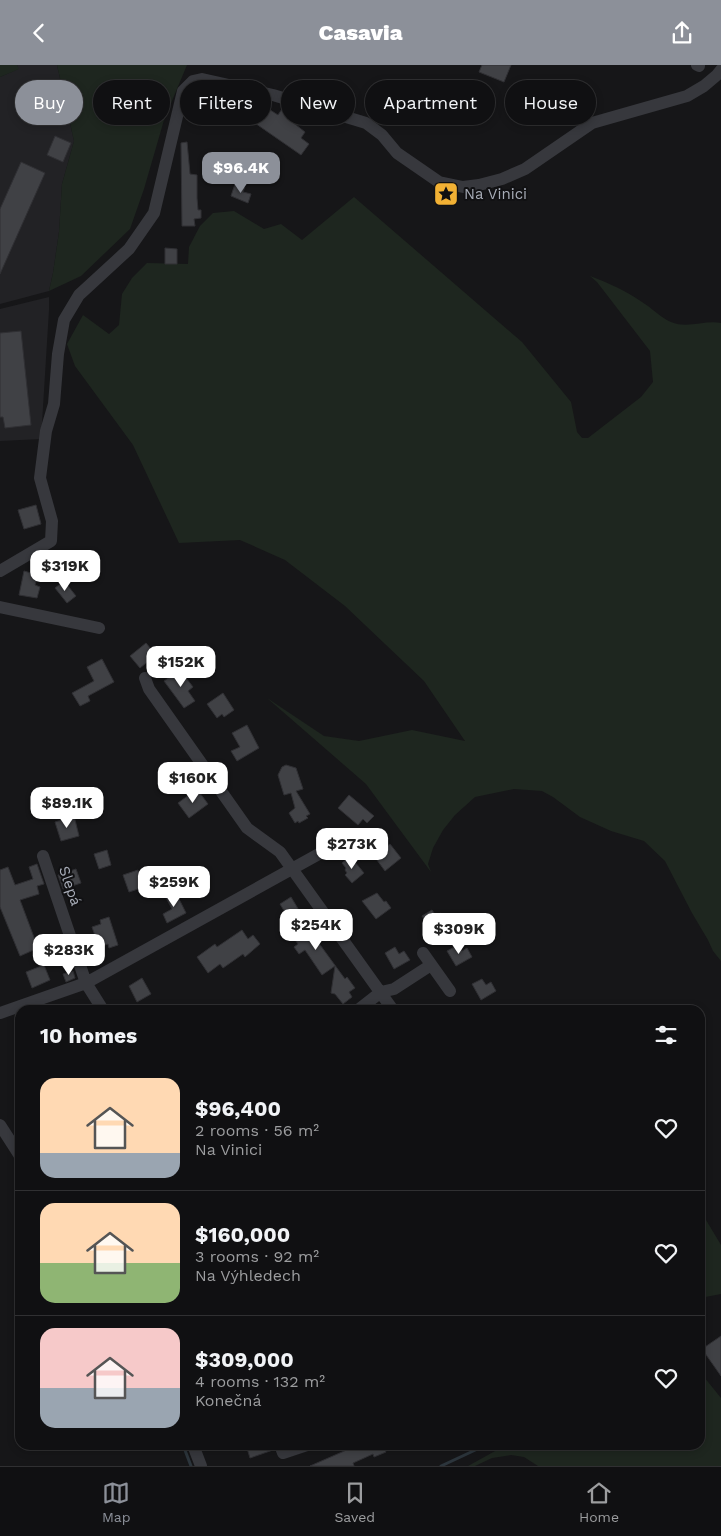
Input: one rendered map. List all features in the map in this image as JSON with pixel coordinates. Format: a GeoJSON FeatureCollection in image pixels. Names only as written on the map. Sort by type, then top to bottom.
{"type":"FeatureCollection","features":[{"type":"Feature","properties":{"kind":"street"},"geometry":{"type":"LineString","coordinates":[[0,571],[51,541],[52,521],[40,478],[46,431],[54,405],[58,354],[64,320],[79,295],[129,249],[154,213],[182,91],[193,81],[202,79],[273,95],[366,123],[382,135],[397,153],[439,182],[463,187],[502,179],[525,169],[592,123],[687,96],[704,86],[721,70]]}},
{"type":"Feature","properties":{"kind":"street"},"geometry":{"type":"LineString","coordinates":[[0,607],[99,627]]}},
{"type":"Feature","properties":{"kind":"street"},"geometry":{"type":"LineString","coordinates":[[145,678],[149,689],[247,828],[280,852],[390,1005]]}},
{"type":"Feature","properties":{"kind":"street"},"geometry":{"type":"LineString","coordinates":[[23,1005],[86,983],[355,834]]}},
{"type":"Feature","properties":{"kind":"street","name":"Slepá"},"geometry":{"type":"LineString","coordinates":[[43,856],[86,983],[100,1005]]}},
{"type":"Feature","properties":{"kind":"street"},"geometry":{"type":"LineString","coordinates":[[423,953],[450,991]]}},
{"type":"Feature","properties":{"kind":"street"},"geometry":{"type":"LineString","coordinates":[[364,1005],[381,992],[394,989],[431,965]]}},
{"type":"Feature","properties":{"kind":"street"},"geometry":{"type":"LineString","coordinates":[[0,1013],[15,1008]]}},
{"type":"Feature","properties":{"kind":"street"},"geometry":{"type":"LineString","coordinates":[[0,1125],[15,1148]]}},
{"type":"Feature","properties":{"kind":"street"},"geometry":{"type":"LineString","coordinates":[[195,1450],[201,1466]]}},
{"type":"Feature","properties":{"kind":"street"},"geometry":{"type":"LineString","coordinates":[[282,1450],[283,1453],[292,1450]]}},
{"type":"Feature","properties":{"kind":"shaded area"},"geometry":{"type":"Polygon","coordinates":[[[0,65],[17,65],[19,69],[0,77],[0,65]]]}},
{"type":"Feature","properties":{"kind":"shaded area"},"geometry":{"type":"Polygon","coordinates":[[[17,65],[57,65],[60,80],[15,80],[15,125],[70,125],[74,141],[62,184],[59,232],[49,291],[0,304],[0,77],[18,69],[17,65]]]}},
{"type":"Feature","properties":{"kind":"shaded area"},"geometry":{"type":"Polygon","coordinates":[[[57,65],[187,65],[170,106],[170,80],[93,80],[93,125],[163,125],[130,229],[81,276],[49,291],[59,232],[62,184],[74,141],[70,125],[83,125],[83,80],[60,80],[57,65]]]}},
{"type":"Feature","properties":{"kind":"shaded area"},"geometry":{"type":"Polygon","coordinates":[[[354,197],[522,342],[571,402],[577,432],[582,438],[588,438],[641,397],[653,382],[650,351],[597,282],[590,276],[630,294],[671,322],[683,325],[721,323],[721,961],[713,951],[665,861],[644,841],[611,831],[580,817],[542,791],[514,789],[475,797],[455,815],[443,830],[433,848],[428,864],[431,872],[366,784],[267,698],[324,736],[359,741],[412,730],[465,741],[424,681],[345,606],[285,560],[240,540],[179,543],[133,445],[75,366],[67,344],[83,315],[109,334],[119,325],[122,294],[132,278],[147,263],[188,264],[189,247],[200,226],[213,213],[234,211],[264,229],[281,224],[302,240],[354,197]]]}},
{"type":"Feature","properties":{"kind":"shaded area"},"geometry":{"type":"Polygon","coordinates":[[[49,297],[41,439],[0,441],[0,309],[49,297]]]}},
{"type":"Feature","properties":{"kind":"shaded area"},"geometry":{"type":"Polygon","coordinates":[[[705,1218],[721,1245],[721,1294],[705,1297],[705,1218]]]}},
{"type":"Feature","properties":{"kind":"shaded area"},"geometry":{"type":"Polygon","coordinates":[[[705,1378],[721,1398],[721,1466],[538,1466],[524,1457],[511,1455],[492,1458],[475,1466],[468,1466],[497,1450],[705,1450],[705,1378]]]}},
{"type":"Feature","properties":{"kind":"building"},"geometry":{"type":"Polygon","coordinates":[[[482,65],[511,65],[504,82],[479,72],[482,65]]]}},
{"type":"Feature","properties":{"kind":"building"},"geometry":{"type":"Polygon","coordinates":[[[271,110],[278,115],[281,110],[281,125],[296,125],[305,132],[301,138],[309,144],[301,155],[258,125],[271,125],[271,110]]]}},
{"type":"Feature","properties":{"kind":"building"},"geometry":{"type":"Polygon","coordinates":[[[55,136],[71,143],[63,162],[47,155],[55,136]]]}},
{"type":"Feature","properties":{"kind":"building"},"geometry":{"type":"Polygon","coordinates":[[[187,142],[190,174],[197,175],[198,210],[201,210],[201,218],[194,219],[195,226],[182,226],[181,143],[187,142]]]}},
{"type":"Feature","properties":{"kind":"building"},"geometry":{"type":"Polygon","coordinates":[[[21,162],[45,173],[0,274],[0,209],[21,162]]]}},
{"type":"Feature","properties":{"kind":"building"},"geometry":{"type":"Polygon","coordinates":[[[235,184],[245,187],[243,192],[251,194],[248,203],[231,196],[235,184]]]}},
{"type":"Feature","properties":{"kind":"building"},"geometry":{"type":"Polygon","coordinates":[[[165,248],[177,249],[177,264],[165,264],[165,248]]]}},
{"type":"Feature","properties":{"kind":"building"},"geometry":{"type":"Polygon","coordinates":[[[21,331],[31,425],[5,428],[3,417],[0,417],[0,333],[21,331]]]}},
{"type":"Feature","properties":{"kind":"building"},"geometry":{"type":"Polygon","coordinates":[[[36,505],[41,524],[24,529],[18,510],[36,505]]]}},
{"type":"Feature","properties":{"kind":"building"},"geometry":{"type":"Polygon","coordinates":[[[24,571],[38,575],[35,585],[40,587],[37,598],[19,595],[24,571]]]}},
{"type":"Feature","properties":{"kind":"building"},"geometry":{"type":"Polygon","coordinates":[[[64,581],[76,596],[67,603],[55,588],[64,581]]]}},
{"type":"Feature","properties":{"kind":"building"},"geometry":{"type":"Polygon","coordinates":[[[146,643],[156,655],[140,668],[130,656],[146,643]]]}},
{"type":"Feature","properties":{"kind":"building"},"geometry":{"type":"Polygon","coordinates":[[[102,659],[114,682],[88,696],[90,701],[80,706],[72,693],[94,681],[87,667],[102,659]]]}},
{"type":"Feature","properties":{"kind":"building"},"geometry":{"type":"Polygon","coordinates":[[[180,670],[193,687],[188,691],[195,701],[184,708],[164,681],[180,670]]]}},
{"type":"Feature","properties":{"kind":"building"},"geometry":{"type":"Polygon","coordinates":[[[223,693],[234,710],[224,717],[222,714],[217,718],[207,704],[223,693]]]}},
{"type":"Feature","properties":{"kind":"building"},"geometry":{"type":"Polygon","coordinates":[[[247,725],[259,748],[237,761],[231,751],[240,747],[232,733],[247,725]]]}},
{"type":"Feature","properties":{"kind":"building"},"geometry":{"type":"Polygon","coordinates":[[[286,765],[296,768],[303,789],[296,791],[310,814],[306,816],[308,818],[299,823],[298,821],[295,823],[289,813],[295,808],[291,793],[284,795],[278,775],[282,767],[286,765]]]}},
{"type":"Feature","properties":{"kind":"building"},"geometry":{"type":"Polygon","coordinates":[[[197,789],[208,804],[189,818],[178,803],[197,789]]]}},
{"type":"Feature","properties":{"kind":"building"},"geometry":{"type":"Polygon","coordinates":[[[349,795],[374,816],[367,823],[363,819],[358,825],[338,808],[349,795]]]}},
{"type":"Feature","properties":{"kind":"building"},"geometry":{"type":"Polygon","coordinates":[[[74,816],[79,836],[61,841],[55,822],[74,816]]]}},
{"type":"Feature","properties":{"kind":"building"},"geometry":{"type":"Polygon","coordinates":[[[390,844],[401,858],[385,871],[374,856],[384,845],[386,847],[390,844]]]}},
{"type":"Feature","properties":{"kind":"building"},"geometry":{"type":"Polygon","coordinates":[[[107,850],[111,865],[99,869],[94,854],[107,850]]]}},
{"type":"Feature","properties":{"kind":"building"},"geometry":{"type":"Polygon","coordinates":[[[350,856],[364,873],[352,883],[345,875],[347,873],[346,868],[342,863],[350,856]]]}},
{"type":"Feature","properties":{"kind":"building"},"geometry":{"type":"Polygon","coordinates":[[[37,864],[44,884],[37,886],[39,894],[20,900],[38,948],[20,956],[0,907],[0,870],[8,867],[15,885],[33,879],[29,867],[37,864]]]}},
{"type":"Feature","properties":{"kind":"building"},"geometry":{"type":"Polygon","coordinates":[[[76,869],[81,883],[63,889],[58,875],[76,869]]]}},
{"type":"Feature","properties":{"kind":"building"},"geometry":{"type":"Polygon","coordinates":[[[138,870],[144,887],[129,892],[123,875],[138,870]]]}},
{"type":"Feature","properties":{"kind":"building"},"geometry":{"type":"Polygon","coordinates":[[[175,891],[186,913],[167,923],[163,914],[172,909],[165,896],[175,891]]]}},
{"type":"Feature","properties":{"kind":"building"},"geometry":{"type":"Polygon","coordinates":[[[377,893],[391,908],[376,919],[362,901],[377,893]]]}},
{"type":"Feature","properties":{"kind":"building"},"geometry":{"type":"Polygon","coordinates":[[[291,897],[318,942],[345,979],[347,977],[355,988],[349,992],[352,997],[343,1004],[335,994],[331,993],[335,966],[322,975],[305,950],[299,954],[294,947],[298,944],[293,937],[298,934],[280,904],[291,897]]]}},
{"type":"Feature","properties":{"kind":"building"},"geometry":{"type":"Polygon","coordinates":[[[432,910],[436,916],[441,913],[446,922],[431,931],[422,916],[432,910]]]}},
{"type":"Feature","properties":{"kind":"building"},"geometry":{"type":"Polygon","coordinates":[[[109,917],[118,945],[109,948],[108,944],[99,947],[92,927],[101,924],[100,920],[109,917]]]}},
{"type":"Feature","properties":{"kind":"building"},"geometry":{"type":"Polygon","coordinates":[[[242,930],[248,939],[253,935],[260,944],[245,957],[243,954],[223,968],[220,964],[208,973],[197,957],[215,944],[217,947],[242,930]]]}},
{"type":"Feature","properties":{"kind":"building"},"geometry":{"type":"Polygon","coordinates":[[[458,945],[462,951],[467,948],[472,957],[456,966],[447,951],[458,945]]]}},
{"type":"Feature","properties":{"kind":"building"},"geometry":{"type":"Polygon","coordinates":[[[395,947],[399,954],[404,951],[410,960],[394,969],[385,953],[395,947]]]}},
{"type":"Feature","properties":{"kind":"building"},"geometry":{"type":"Polygon","coordinates":[[[44,965],[50,980],[32,988],[26,972],[44,965]]]}},
{"type":"Feature","properties":{"kind":"building"},"geometry":{"type":"Polygon","coordinates":[[[73,971],[75,978],[66,982],[63,974],[73,971]]]}},
{"type":"Feature","properties":{"kind":"building"},"geometry":{"type":"Polygon","coordinates":[[[142,978],[151,994],[137,1002],[129,986],[142,978]]]}},
{"type":"Feature","properties":{"kind":"building"},"geometry":{"type":"Polygon","coordinates":[[[482,979],[486,985],[491,982],[496,991],[481,1000],[472,984],[482,979]]]}},
{"type":"Feature","properties":{"kind":"building"},"geometry":{"type":"Polygon","coordinates":[[[721,1336],[721,1376],[705,1353],[705,1347],[721,1336]]]}},
{"type":"Feature","properties":{"kind":"building"},"geometry":{"type":"Polygon","coordinates":[[[248,1450],[273,1450],[250,1458],[248,1450]]]}},
{"type":"Feature","properties":{"kind":"building"},"geometry":{"type":"Polygon","coordinates":[[[347,1450],[385,1450],[386,1452],[374,1457],[373,1454],[353,1463],[354,1466],[310,1466],[347,1450]]]}},
{"type":"Feature","properties":{"kind":"waterway"},"geometry":{"type":"LineString","coordinates":[[185,1450],[191,1466]]}},
{"type":"Feature","properties":{"kind":"waterway"},"geometry":{"type":"LineString","coordinates":[[441,1466],[475,1450]]}},
{"type":"Feature","properties":{"kind":"place","name":"Na Vinici"},"geometry":{"type":"Point","coordinates":[446,194]}}]}
